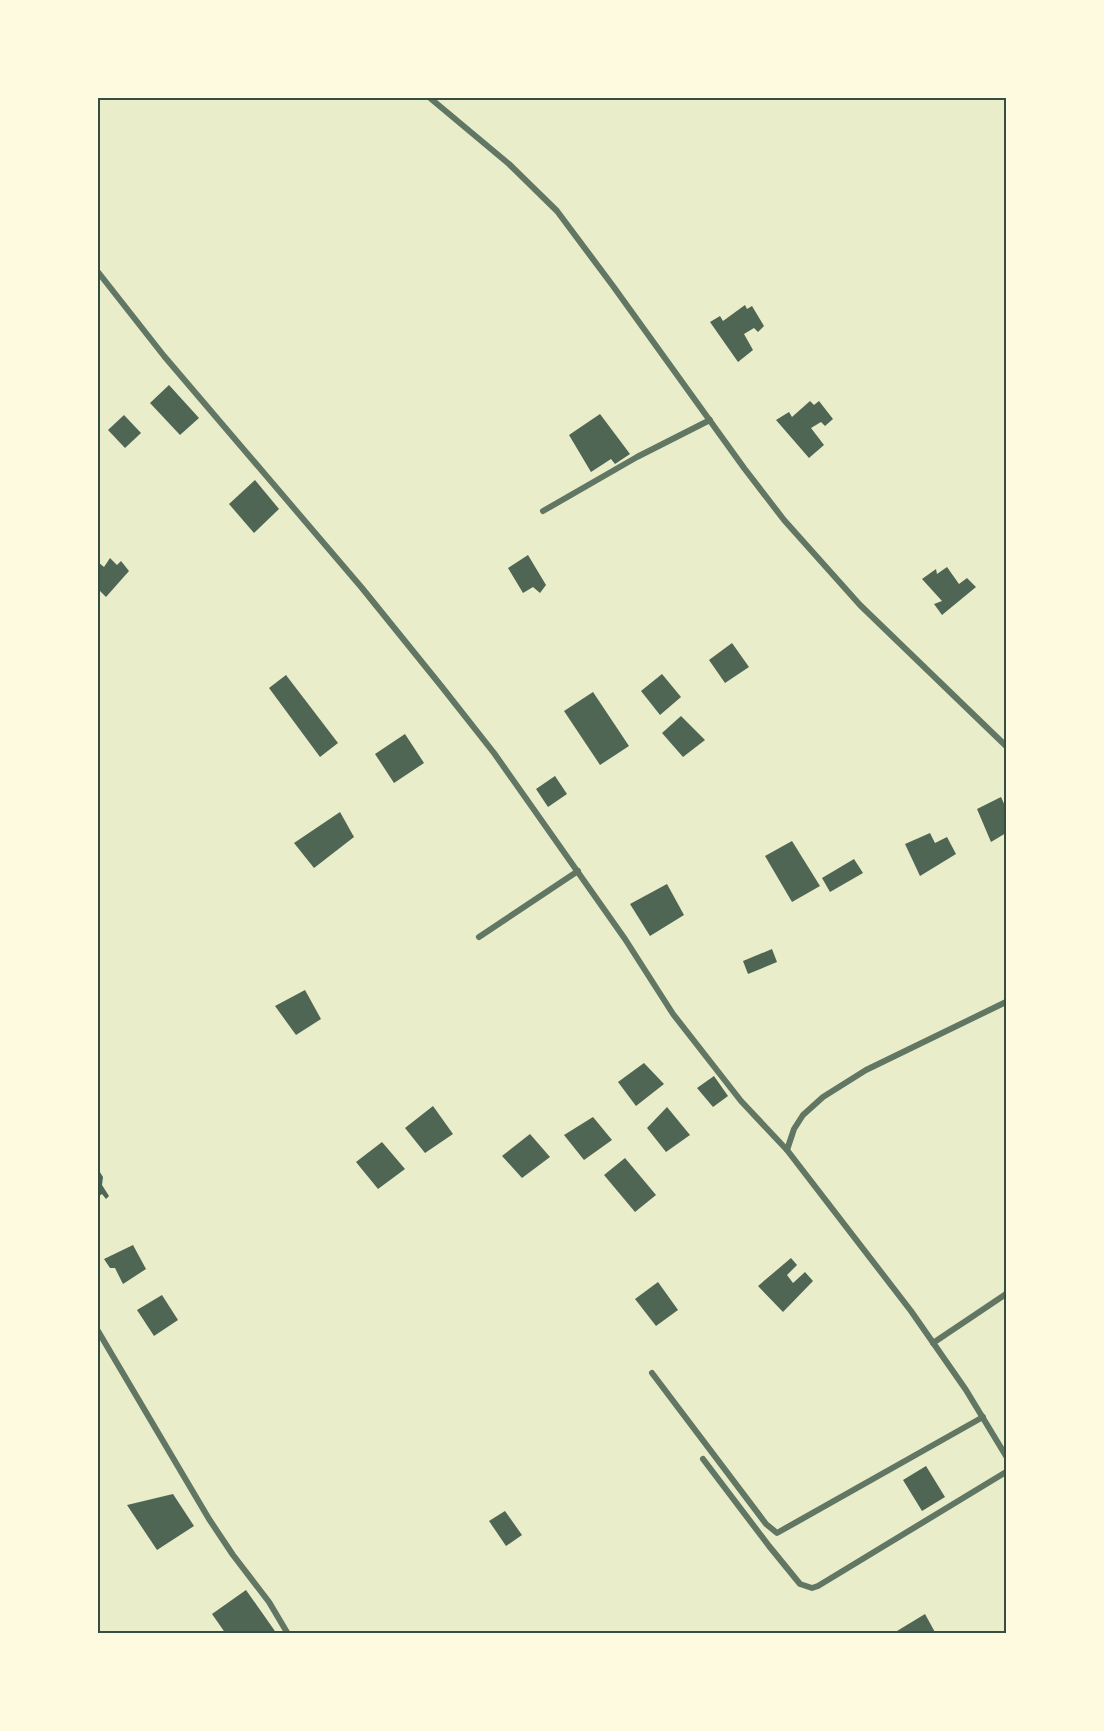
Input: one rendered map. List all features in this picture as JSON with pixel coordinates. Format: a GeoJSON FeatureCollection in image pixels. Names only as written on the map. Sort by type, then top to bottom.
{"type":"FeatureCollection","features":[{"type":"Feature","properties":{"kind":"street"},"geometry":{"type":"LineString","coordinates":[[430,98],[508,164],[557,211],[784,520],[860,605],[1006,746]]}},
{"type":"Feature","properties":{"kind":"street"},"geometry":{"type":"LineString","coordinates":[[98,272],[164,356],[311,527],[494,753],[625,939],[673,1014],[741,1101],[787,1150],[865,1250],[933,1342],[1006,1456]]}},
{"type":"Feature","properties":{"kind":"street"},"geometry":{"type":"LineString","coordinates":[[543,511],[710,420]]}},
{"type":"Feature","properties":{"kind":"street"},"geometry":{"type":"LineString","coordinates":[[479,937],[578,871]]}},
{"type":"Feature","properties":{"kind":"street"},"geometry":{"type":"LineString","coordinates":[[787,1150],[794,1129],[803,1115],[824,1097],[866,1070],[1006,1002]]}},
{"type":"Feature","properties":{"kind":"street"},"geometry":{"type":"LineString","coordinates":[[933,1342],[1006,1294]]}},
{"type":"Feature","properties":{"kind":"street"},"geometry":{"type":"LineString","coordinates":[[98,1331],[209,1519],[269,1602],[288,1634]]}},
{"type":"Feature","properties":{"kind":"street"},"geometry":{"type":"LineString","coordinates":[[652,1373],[766,1524],[777,1533],[982,1417]]}},
{"type":"Feature","properties":{"kind":"street"},"geometry":{"type":"LineString","coordinates":[[704,1459],[800,1584],[812,1587],[818,1586],[1006,1472]]}},
{"type":"Feature","properties":{"kind":"building"},"geometry":{"type":"Polygon","coordinates":[[[745,305],[747,309],[752,306],[764,326],[758,332],[754,328],[744,334],[753,350],[738,362],[710,322],[720,316],[723,321],[745,305]]]}},
{"type":"Feature","properties":{"kind":"building"},"geometry":{"type":"Polygon","coordinates":[[[169,385],[199,418],[180,435],[150,403],[169,385]]]}},
{"type":"Feature","properties":{"kind":"building"},"geometry":{"type":"Polygon","coordinates":[[[810,401],[814,405],[819,401],[833,419],[825,426],[821,422],[811,428],[824,445],[809,458],[776,420],[789,412],[792,417],[810,401]]]}},
{"type":"Feature","properties":{"kind":"building"},"geometry":{"type":"Polygon","coordinates":[[[600,414],[630,454],[615,464],[611,459],[591,472],[569,435],[600,414]]]}},
{"type":"Feature","properties":{"kind":"building"},"geometry":{"type":"Polygon","coordinates":[[[124,415],[141,433],[125,448],[108,430],[124,415]]]}},
{"type":"Feature","properties":{"kind":"building"},"geometry":{"type":"Polygon","coordinates":[[[255,480],[279,509],[254,533],[229,504],[255,480]]]}},
{"type":"Feature","properties":{"kind":"building"},"geometry":{"type":"Polygon","coordinates":[[[528,555],[546,585],[540,593],[533,587],[523,593],[508,568],[528,555]]]}},
{"type":"Feature","properties":{"kind":"building"},"geometry":{"type":"Polygon","coordinates":[[[110,558],[117,565],[121,561],[129,571],[106,597],[98,589],[98,562],[104,567],[110,558]]]}},
{"type":"Feature","properties":{"kind":"building"},"geometry":{"type":"Polygon","coordinates":[[[947,567],[959,584],[967,578],[976,587],[942,615],[934,604],[942,601],[922,579],[936,569],[937,574],[947,567]]]}},
{"type":"Feature","properties":{"kind":"building"},"geometry":{"type":"Polygon","coordinates":[[[732,643],[749,667],[725,683],[709,660],[732,643]]]}},
{"type":"Feature","properties":{"kind":"building"},"geometry":{"type":"Polygon","coordinates":[[[662,674],[681,697],[660,715],[641,691],[662,674]]]}},
{"type":"Feature","properties":{"kind":"building"},"geometry":{"type":"Polygon","coordinates":[[[286,675],[338,743],[320,757],[269,688],[286,675]]]}},
{"type":"Feature","properties":{"kind":"building"},"geometry":{"type":"Polygon","coordinates":[[[593,692],[629,746],[600,765],[564,711],[593,692]]]}},
{"type":"Feature","properties":{"kind":"building"},"geometry":{"type":"Polygon","coordinates":[[[681,716],[705,740],[683,757],[662,733],[681,716]]]}},
{"type":"Feature","properties":{"kind":"building"},"geometry":{"type":"Polygon","coordinates":[[[405,734],[424,763],[394,783],[375,754],[405,734]]]}},
{"type":"Feature","properties":{"kind":"building"},"geometry":{"type":"Polygon","coordinates":[[[555,776],[567,794],[548,807],[536,789],[555,776]]]}},
{"type":"Feature","properties":{"kind":"building"},"geometry":{"type":"Polygon","coordinates":[[[1001,797],[1006,808],[1006,833],[991,842],[977,809],[1001,797]]]}},
{"type":"Feature","properties":{"kind":"building"},"geometry":{"type":"Polygon","coordinates":[[[340,812],[354,837],[314,868],[294,843],[340,812]]]}},
{"type":"Feature","properties":{"kind":"building"},"geometry":{"type":"Polygon","coordinates":[[[930,833],[935,843],[947,837],[956,854],[920,876],[905,844],[930,833]]]}},
{"type":"Feature","properties":{"kind":"building"},"geometry":{"type":"Polygon","coordinates":[[[792,841],[820,886],[792,902],[765,856],[792,841]]]}},
{"type":"Feature","properties":{"kind":"building"},"geometry":{"type":"Polygon","coordinates":[[[854,859],[863,873],[830,892],[822,878],[854,859]]]}},
{"type":"Feature","properties":{"kind":"building"},"geometry":{"type":"Polygon","coordinates":[[[667,884],[684,915],[650,936],[630,904],[667,884]]]}},
{"type":"Feature","properties":{"kind":"building"},"geometry":{"type":"Polygon","coordinates":[[[772,949],[777,962],[748,974],[743,961],[772,949]]]}},
{"type":"Feature","properties":{"kind":"building"},"geometry":{"type":"Polygon","coordinates":[[[305,990],[321,1019],[296,1035],[275,1006],[305,990]]]}},
{"type":"Feature","properties":{"kind":"building"},"geometry":{"type":"Polygon","coordinates":[[[644,1063],[664,1084],[636,1106],[618,1082],[644,1063]]]}},
{"type":"Feature","properties":{"kind":"building"},"geometry":{"type":"Polygon","coordinates":[[[714,1076],[728,1096],[713,1107],[697,1088],[714,1076]]]}},
{"type":"Feature","properties":{"kind":"building"},"geometry":{"type":"Polygon","coordinates":[[[433,1106],[453,1134],[425,1153],[405,1128],[433,1106]]]}},
{"type":"Feature","properties":{"kind":"building"},"geometry":{"type":"Polygon","coordinates":[[[667,1107],[690,1135],[666,1152],[647,1128],[667,1107]]]}},
{"type":"Feature","properties":{"kind":"building"},"geometry":{"type":"Polygon","coordinates":[[[593,1117],[612,1140],[584,1160],[564,1135],[593,1117]]]}},
{"type":"Feature","properties":{"kind":"building"},"geometry":{"type":"Polygon","coordinates":[[[530,1134],[550,1157],[522,1178],[502,1156],[530,1134]]]}},
{"type":"Feature","properties":{"kind":"building"},"geometry":{"type":"Polygon","coordinates":[[[382,1142],[405,1169],[378,1189],[356,1162],[382,1142]]]}},
{"type":"Feature","properties":{"kind":"building"},"geometry":{"type":"Polygon","coordinates":[[[625,1158],[656,1195],[635,1212],[604,1175],[625,1158]]]}},
{"type":"Feature","properties":{"kind":"building"},"geometry":{"type":"Polygon","coordinates":[[[98,1169],[103,1177],[102,1185],[109,1196],[106,1199],[102,1194],[98,1197],[98,1169]]]}},
{"type":"Feature","properties":{"kind":"building"},"geometry":{"type":"Polygon","coordinates":[[[133,1245],[146,1269],[123,1284],[115,1268],[110,1268],[104,1259],[133,1245]]]}},
{"type":"Feature","properties":{"kind":"building"},"geometry":{"type":"Polygon","coordinates":[[[791,1258],[797,1265],[787,1275],[793,1283],[805,1272],[813,1281],[783,1312],[758,1286],[791,1258]]]}},
{"type":"Feature","properties":{"kind":"building"},"geometry":{"type":"Polygon","coordinates":[[[658,1282],[678,1310],[656,1326],[635,1299],[658,1282]]]}},
{"type":"Feature","properties":{"kind":"building"},"geometry":{"type":"Polygon","coordinates":[[[162,1295],[178,1320],[154,1336],[137,1310],[162,1295]]]}},
{"type":"Feature","properties":{"kind":"building"},"geometry":{"type":"Polygon","coordinates":[[[926,1466],[945,1497],[922,1511],[903,1480],[926,1466]]]}},
{"type":"Feature","properties":{"kind":"building"},"geometry":{"type":"Polygon","coordinates":[[[173,1494],[194,1526],[157,1550],[127,1505],[173,1494]]]}},
{"type":"Feature","properties":{"kind":"building"},"geometry":{"type":"Polygon","coordinates":[[[505,1511],[522,1535],[506,1546],[489,1521],[505,1511]]]}},
{"type":"Feature","properties":{"kind":"building"},"geometry":{"type":"Polygon","coordinates":[[[246,1590],[277,1634],[226,1634],[212,1614],[246,1590]]]}},
{"type":"Feature","properties":{"kind":"building"},"geometry":{"type":"Polygon","coordinates":[[[925,1614],[936,1634],[898,1634],[897,1631],[925,1614]]]}}]}
